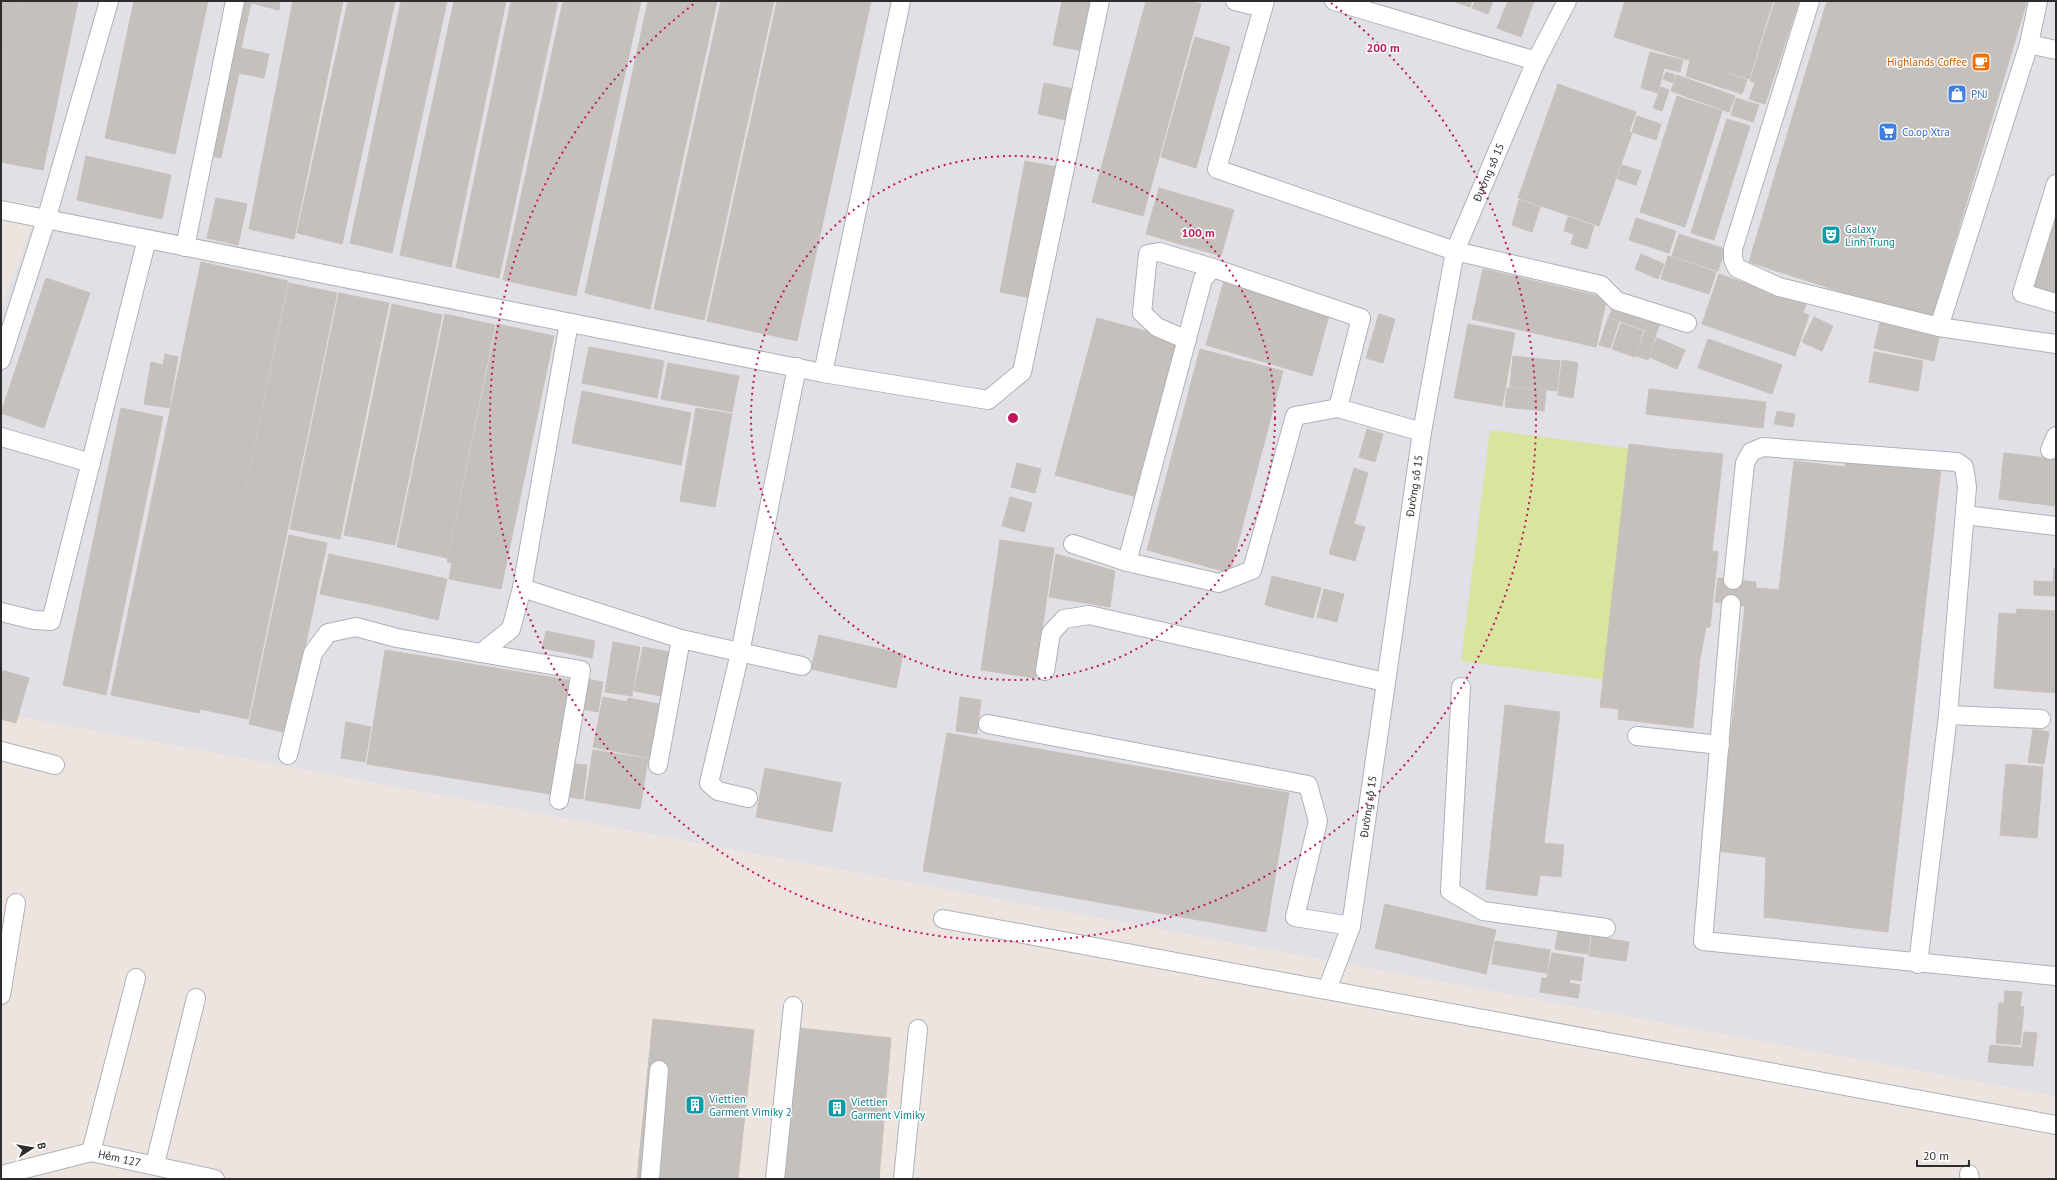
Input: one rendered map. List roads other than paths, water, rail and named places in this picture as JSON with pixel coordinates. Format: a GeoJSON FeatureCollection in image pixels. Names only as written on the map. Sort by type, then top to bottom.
{"type":"FeatureCollection","features":[{"type":"Feature","properties":{"kind":"street"},"geometry":{"type":"LineString","coordinates":[[2,353],[46,220],[109,1]]}},
{"type":"Feature","properties":{"kind":"street"},"geometry":{"type":"LineString","coordinates":[[185,247],[235,1]]}},
{"type":"Feature","properties":{"kind":"street"},"geometry":{"type":"LineString","coordinates":[[823,373],[901,1]]}},
{"type":"Feature","properties":{"kind":"street"},"geometry":{"type":"LineString","coordinates":[[1,210],[823,373],[988,400],[1022,372],[1100,1]]}},
{"type":"Feature","properties":{"kind":"street"},"geometry":{"type":"LineString","coordinates":[[1235,1],[1264,4],[1217,169],[1455,252],[1601,285],[1617,301],[1687,323]]}},
{"type":"Feature","properties":{"kind":"street"},"geometry":{"type":"LineString","coordinates":[[1334,1],[1536,61]]}},
{"type":"Feature","properties":{"kind":"street","name":"Đường số 15"},"geometry":{"type":"LineString","coordinates":[[1327,990],[1350,926],[1422,432],[1455,252],[1536,61],[1567,1]]}},
{"type":"Feature","properties":{"kind":"street"},"geometry":{"type":"LineString","coordinates":[[1810,1],[1733,249],[1733,259],[1737,268],[1779,287],[1939,327],[2056,344]]}},
{"type":"Feature","properties":{"kind":"street"},"geometry":{"type":"LineString","coordinates":[[1939,327],[2029,44],[2038,1]]}},
{"type":"Feature","properties":{"kind":"street"},"geometry":{"type":"LineString","coordinates":[[2029,44],[2056,50]]}},
{"type":"Feature","properties":{"kind":"street"},"geometry":{"type":"LineString","coordinates":[[2056,184],[2022,293],[2056,304]]}},
{"type":"Feature","properties":{"kind":"street"},"geometry":{"type":"LineString","coordinates":[[1,612],[34,620],[52,621],[147,239]]}},
{"type":"Feature","properties":{"kind":"street"},"geometry":{"type":"LineString","coordinates":[[1187,340],[1157,327],[1142,313],[1148,254],[1160,252],[1213,268],[1361,318],[1338,408]]}},
{"type":"Feature","properties":{"kind":"street"},"geometry":{"type":"LineString","coordinates":[[1127,562],[1203,279],[1213,268]]}},
{"type":"Feature","properties":{"kind":"street"},"geometry":{"type":"LineString","coordinates":[[482,653],[512,629],[522,588],[569,323]]}},
{"type":"Feature","properties":{"kind":"street"},"geometry":{"type":"LineString","coordinates":[[748,798],[718,791],[709,783],[740,652],[797,367]]}},
{"type":"Feature","properties":{"kind":"street"},"geometry":{"type":"LineString","coordinates":[[1074,544],[1127,562],[1219,583],[1252,570],[1295,416],[1338,408],[1422,432]]}},
{"type":"Feature","properties":{"kind":"street"},"geometry":{"type":"LineString","coordinates":[[1,437],[91,463]]}},
{"type":"Feature","properties":{"kind":"street"},"geometry":{"type":"LineString","coordinates":[[1733,580],[1745,463],[1751,452],[1763,447],[1957,462],[1964,467],[1967,475],[1965,516],[1948,715],[1918,964]]}},
{"type":"Feature","properties":{"kind":"street"},"geometry":{"type":"LineString","coordinates":[[1965,516],[2056,526]]}},
{"type":"Feature","properties":{"kind":"street"},"geometry":{"type":"LineString","coordinates":[[522,588],[681,639],[802,666]]}},
{"type":"Feature","properties":{"kind":"street"},"geometry":{"type":"LineString","coordinates":[[1732,604],[1703,941],[1918,964],[2056,976]]}},
{"type":"Feature","properties":{"kind":"street"},"geometry":{"type":"LineString","coordinates":[[1045,671],[1051,633],[1064,619],[1089,615],[1386,682]]}},
{"type":"Feature","properties":{"kind":"street"},"geometry":{"type":"LineString","coordinates":[[288,755],[313,653],[328,633],[356,627],[398,638],[581,670],[559,800]]}},
{"type":"Feature","properties":{"kind":"street"},"geometry":{"type":"LineString","coordinates":[[658,765],[681,639]]}},
{"type":"Feature","properties":{"kind":"street"},"geometry":{"type":"LineString","coordinates":[[1461,687],[1450,892],[1483,911],[1606,928]]}},
{"type":"Feature","properties":{"kind":"street"},"geometry":{"type":"LineString","coordinates":[[1948,715],[2041,719]]}},
{"type":"Feature","properties":{"kind":"street"},"geometry":{"type":"LineString","coordinates":[[988,724],[1308,785],[1318,820],[1296,917],[1350,926]]}},
{"type":"Feature","properties":{"kind":"street"},"geometry":{"type":"LineString","coordinates":[[1637,736],[1720,745]]}},
{"type":"Feature","properties":{"kind":"street"},"geometry":{"type":"LineString","coordinates":[[1,751],[55,765]]}},
{"type":"Feature","properties":{"kind":"street"},"geometry":{"type":"LineString","coordinates":[[1,995],[16,902]]}},
{"type":"Feature","properties":{"kind":"street"},"geometry":{"type":"LineString","coordinates":[[943,919],[2056,1125]]}},
{"type":"Feature","properties":{"kind":"street"},"geometry":{"type":"LineString","coordinates":[[91,1152],[136,978]]}},
{"type":"Feature","properties":{"kind":"street"},"geometry":{"type":"LineString","coordinates":[[154,1164],[196,998]]}},
{"type":"Feature","properties":{"kind":"street"},"geometry":{"type":"LineString","coordinates":[[775,1179],[794,1006]]}},
{"type":"Feature","properties":{"kind":"street"},"geometry":{"type":"LineString","coordinates":[[903,1179],[918,1029]]}},
{"type":"Feature","properties":{"kind":"street"},"geometry":{"type":"LineString","coordinates":[[650,1179],[659,1070]]}},
{"type":"Feature","properties":{"kind":"street","name":"Hẻm 127"},"geometry":{"type":"LineString","coordinates":[[1,1175],[91,1152],[154,1164],[205,1178]]}},
{"type":"Feature","properties":{"kind":"tunnel"},"geometry":{"type":"LineString","coordinates":[[1731,604],[1733,580]]}},
{"type":"Feature","properties":{"kind":"place","name":"Highlands Coffee"},"geometry":{"type":"Point","coordinates":[1981,62]}},
{"type":"Feature","properties":{"kind":"place","name":"PNJ"},"geometry":{"type":"Point","coordinates":[1957,94]}},
{"type":"Feature","properties":{"kind":"place","name":"Co.op Xtra"},"geometry":{"type":"Point","coordinates":[1888,132]}},
{"type":"Feature","properties":{"kind":"place","name":"Galaxy Linh Trung"},"geometry":{"type":"Point","coordinates":[1831,235]}},
{"type":"Feature","properties":{"kind":"place","name":"Viettien Garment Vimiky 2"},"geometry":{"type":"Point","coordinates":[695,1105]}},
{"type":"Feature","properties":{"kind":"place","name":"Viettien Garment Vimiky"},"geometry":{"type":"Point","coordinates":[837,1108]}}]}
